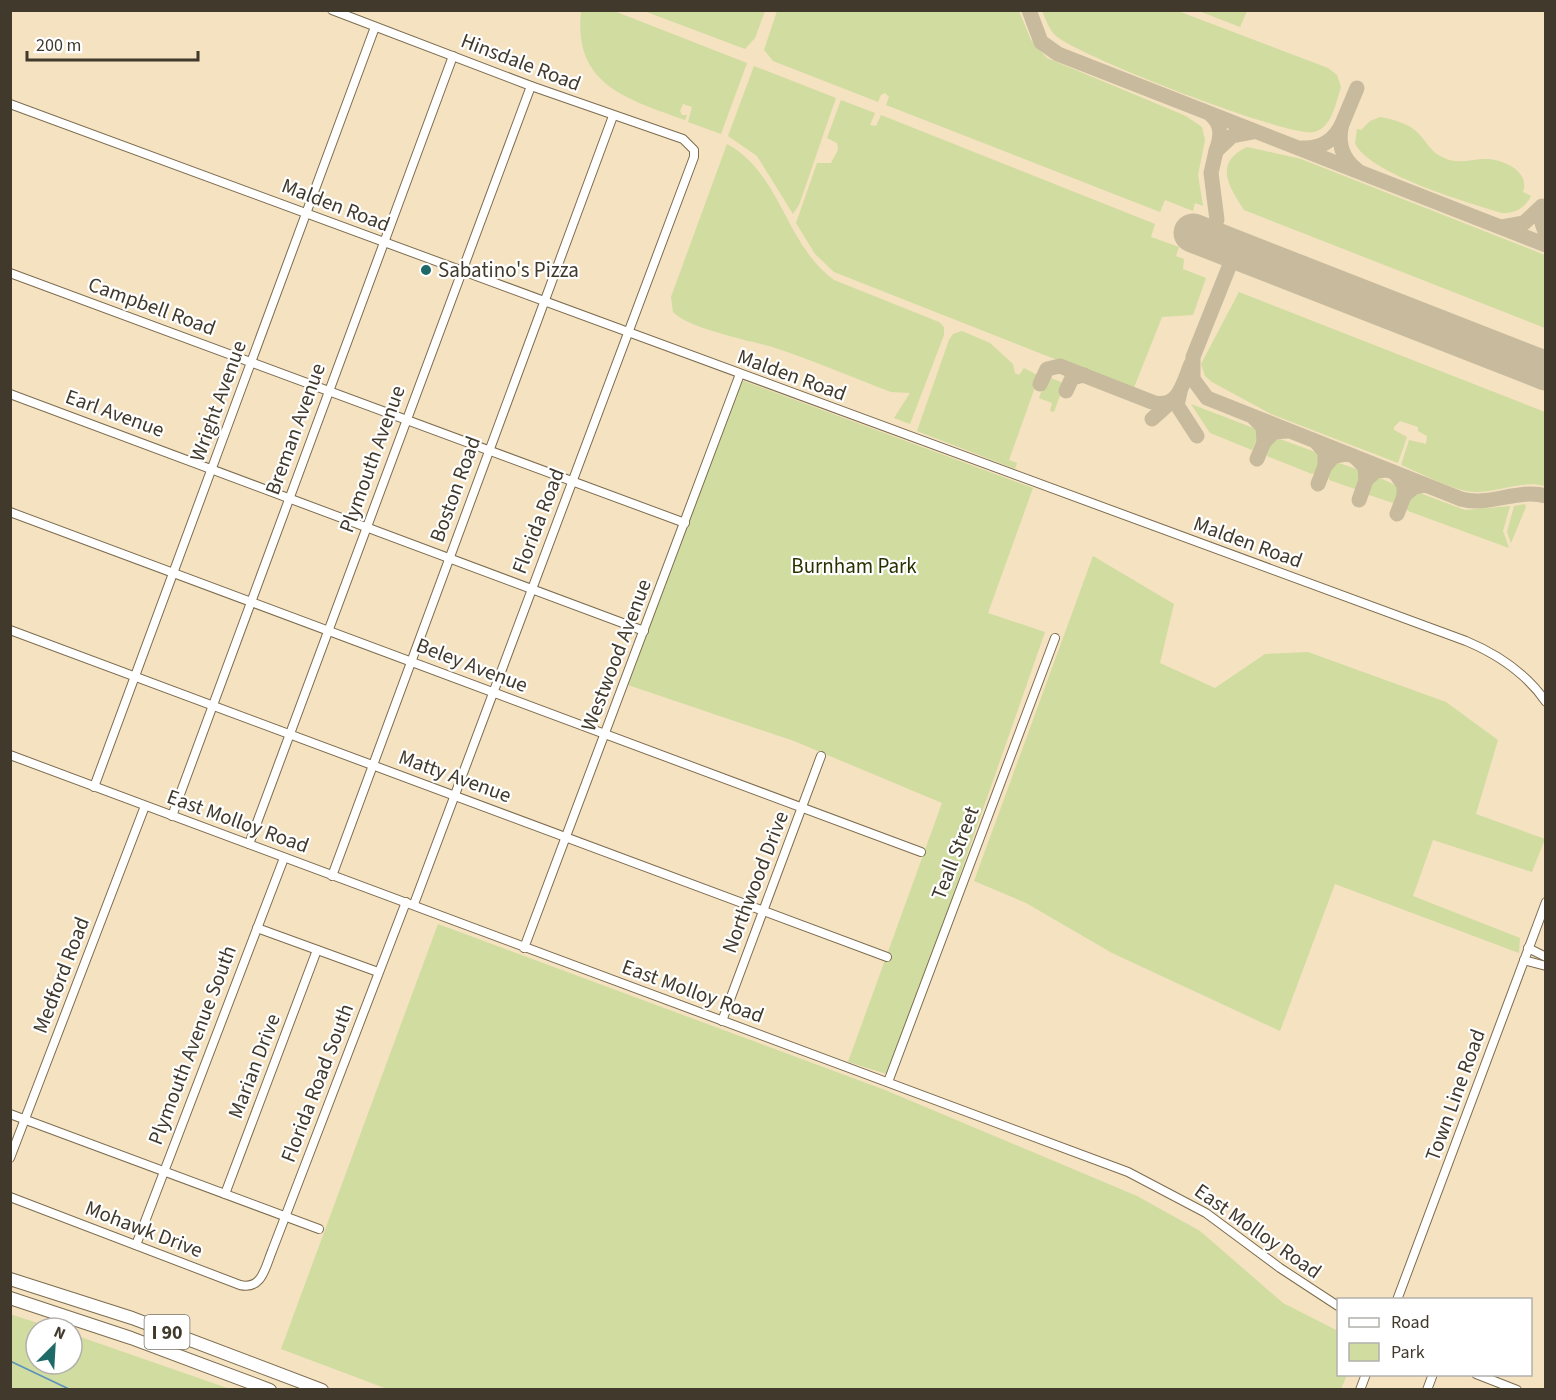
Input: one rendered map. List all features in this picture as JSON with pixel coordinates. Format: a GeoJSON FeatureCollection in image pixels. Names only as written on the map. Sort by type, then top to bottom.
{"type":"FeatureCollection","features":[{"type":"Feature","properties":{"kind":"highway","name":"I 90"},"geometry":{"type":"LineString","coordinates":[[10,1278],[132,1318],[322,1389]]}},
{"type":"Feature","properties":{"kind":"highway","name":"I 90"},"geometry":{"type":"LineString","coordinates":[[10,1298],[131,1338],[270,1389]]}},
{"type":"Feature","properties":{"kind":"street","name":"Hinsdale Road"},"geometry":{"type":"LineString","coordinates":[[332,10],[531,86],[683,139],[694,150]]}},
{"type":"Feature","properties":{"kind":"street","name":"Wright Avenue"},"geometry":{"type":"LineString","coordinates":[[94,787],[375,27]]}},
{"type":"Feature","properties":{"kind":"street","name":"Breman Avenue"},"geometry":{"type":"LineString","coordinates":[[172,816],[453,56]]}},
{"type":"Feature","properties":{"kind":"street","name":"Plymouth Avenue"},"geometry":{"type":"LineString","coordinates":[[249,844],[531,86]]}},
{"type":"Feature","properties":{"kind":"street","name":"Malden Road"},"geometry":{"type":"LineString","coordinates":[[10,104],[1466,641],[1502,659],[1527,680],[1545,702]]}},
{"type":"Feature","properties":{"kind":"street","name":"Boston Road"},"geometry":{"type":"LineString","coordinates":[[332,876],[613,116]]}},
{"type":"Feature","properties":{"kind":"street","name":"Florida Road"},"geometry":{"type":"LineString","coordinates":[[410,903],[455,796],[494,693],[694,150]]}},
{"type":"Feature","properties":{"kind":"street","name":"Campbell Road"},"geometry":{"type":"LineString","coordinates":[[10,273],[685,523]]}},
{"type":"Feature","properties":{"kind":"street","name":"Westwood Avenue"},"geometry":{"type":"LineString","coordinates":[[524,948],[740,374]]}},
{"type":"Feature","properties":{"kind":"street","name":"Earl Avenue"},"geometry":{"type":"LineString","coordinates":[[10,394],[644,631]]}},
{"type":"Feature","properties":{"kind":"street","name":"Beley Avenue"},"geometry":{"type":"LineString","coordinates":[[10,512],[921,852]]}},
{"type":"Feature","properties":{"kind":"street","name":"Matty Avenue"},"geometry":{"type":"LineString","coordinates":[[10,630],[887,957]]}},
{"type":"Feature","properties":{"kind":"street","name":"Teall Street"},"geometry":{"type":"LineString","coordinates":[[888,1082],[1055,638]]}},
{"type":"Feature","properties":{"kind":"street","name":"Northwood Drive"},"geometry":{"type":"LineString","coordinates":[[722,1021],[821,756]]}},
{"type":"Feature","properties":{"kind":"street","name":"East Molloy Road"},"geometry":{"type":"LineString","coordinates":[[11,758],[410,903],[524,948],[1128,1172],[1161,1187],[1214,1218],[1280,1269],[1337,1305]]}},
{"type":"Feature","properties":{"kind":"street","name":"Medford Road"},"geometry":{"type":"LineString","coordinates":[[10,1158],[145,806]]}},
{"type":"Feature","properties":{"kind":"street","name":"Plymouth Avenue South"},"geometry":{"type":"LineString","coordinates":[[136,1245],[284,858]]}},
{"type":"Feature","properties":{"kind":"street","name":"Town Line Road"},"geometry":{"type":"LineString","coordinates":[[1397,1298],[1545,902]]}},
{"type":"Feature","properties":{"kind":"street","name":"Florida Road South"},"geometry":{"type":"LineString","coordinates":[[262,1276],[378,972],[410,903]]}},
{"type":"Feature","properties":{"kind":"street"},"geometry":{"type":"LineString","coordinates":[[257,928],[378,972]]}},
{"type":"Feature","properties":{"kind":"street"},"geometry":{"type":"LineString","coordinates":[[1528,948],[1545,957]]}},
{"type":"Feature","properties":{"kind":"street","name":"Marian Drive"},"geometry":{"type":"LineString","coordinates":[[225,1194],[317,950]]}},
{"type":"Feature","properties":{"kind":"street"},"geometry":{"type":"LineString","coordinates":[[1524,960],[1545,966]]}},
{"type":"Feature","properties":{"kind":"street"},"geometry":{"type":"LineString","coordinates":[[10,1114],[319,1229]]}},
{"type":"Feature","properties":{"kind":"street","name":"Mohawk Drive"},"geometry":{"type":"LineString","coordinates":[[10,1197],[240,1285],[250,1288],[256,1285],[262,1276]]}},
{"type":"Feature","properties":{"kind":"street"},"geometry":{"type":"LineString","coordinates":[[1481,1376],[1517,1389]]}},
{"type":"Feature","properties":{"kind":"green space"},"geometry":{"type":"Polygon","coordinates":[[[765,10],[755,38],[745,49],[644,11],[765,10]]]}},
{"type":"Feature","properties":{"kind":"green space"},"geometry":{"type":"Polygon","coordinates":[[[581,11],[614,11],[747,63],[721,134],[688,122],[692,107],[683,104],[680,111],[682,115],[687,115],[685,120],[643,105],[608,85],[595,72],[586,56],[581,36],[581,11]]]}},
{"type":"Feature","properties":{"kind":"green space"},"geometry":{"type":"Polygon","coordinates":[[[777,11],[1019,11],[1031,40],[1047,58],[1186,116],[1202,127],[1205,140],[1198,175],[1203,206],[1195,203],[1193,211],[1165,200],[1160,212],[886,105],[889,97],[885,93],[881,95],[878,102],[773,61],[764,50],[777,11]]]}},
{"type":"Feature","properties":{"kind":"green space"},"geometry":{"type":"Polygon","coordinates":[[[1042,11],[1178,11],[1328,68],[1337,75],[1341,87],[1332,114],[1320,130],[1314,132],[1297,130],[1226,109],[1100,59],[1055,35],[1042,11]]]}},
{"type":"Feature","properties":{"kind":"green space"},"geometry":{"type":"Polygon","coordinates":[[[1199,11],[1247,11],[1240,27],[1199,11]]]}},
{"type":"Feature","properties":{"kind":"green space"},"geometry":{"type":"Polygon","coordinates":[[[754,66],[836,98],[799,205],[793,214],[757,156],[728,136],[754,66]]]}},
{"type":"Feature","properties":{"kind":"green space"},"geometry":{"type":"Polygon","coordinates":[[[841,100],[875,113],[870,125],[876,126],[881,115],[1155,224],[1151,237],[1179,247],[1176,256],[1184,259],[1183,269],[1206,278],[1193,315],[1162,317],[1133,390],[834,272],[815,254],[796,223],[817,163],[831,163],[838,150],[837,143],[827,138],[841,100]]]}},
{"type":"Feature","properties":{"kind":"green space"},"geometry":{"type":"Polygon","coordinates":[[[1380,117],[1410,127],[1432,150],[1444,158],[1461,161],[1489,159],[1509,165],[1520,173],[1524,185],[1523,192],[1531,196],[1519,209],[1502,213],[1421,186],[1379,166],[1355,143],[1357,129],[1361,130],[1370,121],[1380,117]]]}},
{"type":"Feature","properties":{"kind":"green space"},"geometry":{"type":"Polygon","coordinates":[[[727,144],[745,157],[760,173],[805,248],[818,266],[834,280],[939,322],[944,327],[944,335],[910,424],[894,418],[910,393],[891,392],[784,351],[704,328],[680,318],[673,312],[671,297],[727,144]]]}},
{"type":"Feature","properties":{"kind":"green space"},"geometry":{"type":"Polygon","coordinates":[[[1247,147],[1301,159],[1545,255],[1545,328],[1244,210],[1229,184],[1227,168],[1236,153],[1247,147]]]}},
{"type":"Feature","properties":{"kind":"green space"},"geometry":{"type":"Polygon","coordinates":[[[1239,292],[1545,412],[1545,486],[1528,484],[1476,492],[1458,489],[1401,465],[1409,440],[1426,444],[1427,436],[1418,431],[1418,427],[1400,421],[1394,427],[1394,430],[1407,437],[1398,463],[1271,414],[1212,382],[1205,376],[1201,364],[1239,292]]]}},
{"type":"Feature","properties":{"kind":"green space"},"geometry":{"type":"Polygon","coordinates":[[[962,331],[990,343],[1013,364],[1015,373],[1019,375],[1024,368],[1039,376],[1009,460],[1017,463],[1015,469],[917,431],[949,340],[953,334],[962,331]]]}},
{"type":"Feature","properties":{"kind":"green space"},"geometry":{"type":"Polygon","coordinates":[[[1051,378],[1061,382],[1063,387],[1054,412],[1050,411],[1052,403],[1039,398],[1045,381],[1051,378]]]}},
{"type":"Feature","properties":{"kind":"green space","name":"Burnham Park"},"geometry":{"type":"Polygon","coordinates":[[[744,381],[1033,488],[988,613],[1045,632],[890,1075],[848,1062],[942,803],[794,741],[628,685],[740,382],[744,381]]]}},
{"type":"Feature","properties":{"kind":"green space"},"geometry":{"type":"Polygon","coordinates":[[[1191,404],[1256,429],[1259,434],[1252,450],[1210,433],[1191,404]]]}},
{"type":"Feature","properties":{"kind":"green space"},"geometry":{"type":"Polygon","coordinates":[[[1277,438],[1318,453],[1320,460],[1316,472],[1312,474],[1267,456],[1270,444],[1277,438]]]}},
{"type":"Feature","properties":{"kind":"green space"},"geometry":{"type":"Polygon","coordinates":[[[1336,462],[1362,471],[1362,480],[1358,490],[1329,480],[1329,473],[1336,462]]]}},
{"type":"Feature","properties":{"kind":"green space"},"geometry":{"type":"Polygon","coordinates":[[[1376,476],[1397,486],[1398,492],[1393,503],[1366,494],[1369,482],[1376,476]]]}},
{"type":"Feature","properties":{"kind":"green space"},"geometry":{"type":"Polygon","coordinates":[[[1417,492],[1465,510],[1510,506],[1503,531],[1509,548],[1408,511],[1406,508],[1411,496],[1417,492]]]}},
{"type":"Feature","properties":{"kind":"green space"},"geometry":{"type":"Polygon","coordinates":[[[1525,504],[1526,507],[1511,543],[1507,532],[1514,506],[1525,504]]]}},
{"type":"Feature","properties":{"kind":"green space"},"geometry":{"type":"Polygon","coordinates":[[[1093,556],[1174,604],[1160,663],[1215,688],[1265,654],[1308,652],[1446,702],[1498,740],[1476,814],[1545,839],[1532,872],[1433,840],[1413,896],[1520,938],[1519,953],[1335,884],[1280,1031],[1112,953],[1026,903],[974,881],[1093,556]]]}},
{"type":"Feature","properties":{"kind":"green space"},"geometry":{"type":"Polygon","coordinates":[[[438,924],[885,1090],[1137,1196],[1200,1231],[1283,1303],[1337,1330],[1337,1376],[1347,1376],[1341,1389],[390,1390],[281,1349],[438,924]]]}},
{"type":"Feature","properties":{"kind":"green space"},"geometry":{"type":"Polygon","coordinates":[[[10,1314],[24,1319],[24,1376],[84,1376],[84,1338],[230,1389],[11,1389],[10,1314]]]}},
{"type":"Feature","properties":{"kind":"waterway"},"geometry":{"type":"LineString","coordinates":[[10,1361],[71,1390]]}},
{"type":"Feature","properties":{"kind":"taxiway"},"geometry":{"type":"LineString","coordinates":[[1029,10],[1041,42],[1058,54],[1546,245]]}},
{"type":"Feature","properties":{"kind":"taxiway"},"geometry":{"type":"LineString","coordinates":[[1342,124],[1357,88]]}},
{"type":"Feature","properties":{"kind":"taxiway"},"geometry":{"type":"LineString","coordinates":[[1210,114],[1217,122],[1220,131],[1216,151],[1232,136],[1253,132]]}},
{"type":"Feature","properties":{"kind":"taxiway"},"geometry":{"type":"LineString","coordinates":[[1302,148],[1326,143],[1342,124],[1340,137],[1342,150],[1357,170]]}},
{"type":"Feature","properties":{"kind":"taxiway"},"geometry":{"type":"LineString","coordinates":[[1216,151],[1211,173],[1217,220]]}},
{"type":"Feature","properties":{"kind":"taxiway"},"geometry":{"type":"LineString","coordinates":[[1502,227],[1524,223],[1542,206],[1541,220],[1546,235]]}},
{"type":"Feature","properties":{"kind":"taxiway"},"geometry":{"type":"LineString","coordinates":[[1229,267],[1193,357],[1193,379],[1207,398],[1461,499],[1482,501],[1525,494],[1546,496]]}},
{"type":"Feature","properties":{"kind":"taxiway"},"geometry":{"type":"LineString","coordinates":[[1040,384],[1047,369],[1060,366],[1161,404],[1168,403],[1178,394],[1191,364]]}},
{"type":"Feature","properties":{"kind":"taxiway"},"geometry":{"type":"LineString","coordinates":[[1066,391],[1072,378],[1084,375]]}},
{"type":"Feature","properties":{"kind":"taxiway"},"geometry":{"type":"LineString","coordinates":[[1180,392],[1177,405],[1197,436]]}},
{"type":"Feature","properties":{"kind":"taxiway"},"geometry":{"type":"LineString","coordinates":[[1152,419],[1171,402]]}},
{"type":"Feature","properties":{"kind":"taxiway"},"geometry":{"type":"LineString","coordinates":[[1254,418],[1263,427],[1264,442],[1274,432],[1287,431]]}},
{"type":"Feature","properties":{"kind":"taxiway"},"geometry":{"type":"LineString","coordinates":[[1257,459],[1264,442]]}},
{"type":"Feature","properties":{"kind":"taxiway"},"geometry":{"type":"LineString","coordinates":[[1317,443],[1325,452],[1325,466],[1334,456],[1347,454]]}},
{"type":"Feature","properties":{"kind":"taxiway"},"geometry":{"type":"LineString","coordinates":[[1356,458],[1365,467],[1366,480],[1376,471],[1387,470]]}},
{"type":"Feature","properties":{"kind":"taxiway"},"geometry":{"type":"LineString","coordinates":[[1318,484],[1325,466]]}},
{"type":"Feature","properties":{"kind":"taxiway"},"geometry":{"type":"LineString","coordinates":[[1396,474],[1404,485],[1404,496],[1414,487],[1425,485]]}},
{"type":"Feature","properties":{"kind":"taxiway"},"geometry":{"type":"LineString","coordinates":[[1359,500],[1366,480]]}},
{"type":"Feature","properties":{"kind":"taxiway"},"geometry":{"type":"LineString","coordinates":[[1397,514],[1404,496]]}},
{"type":"Feature","properties":{"kind":"runway"},"geometry":{"type":"LineString","coordinates":[[1193,233],[1546,371]]}},
{"type":"Feature","properties":{"kind":"place","name":"Sabatino's Pizza"},"geometry":{"type":"Point","coordinates":[426,270]}}]}
